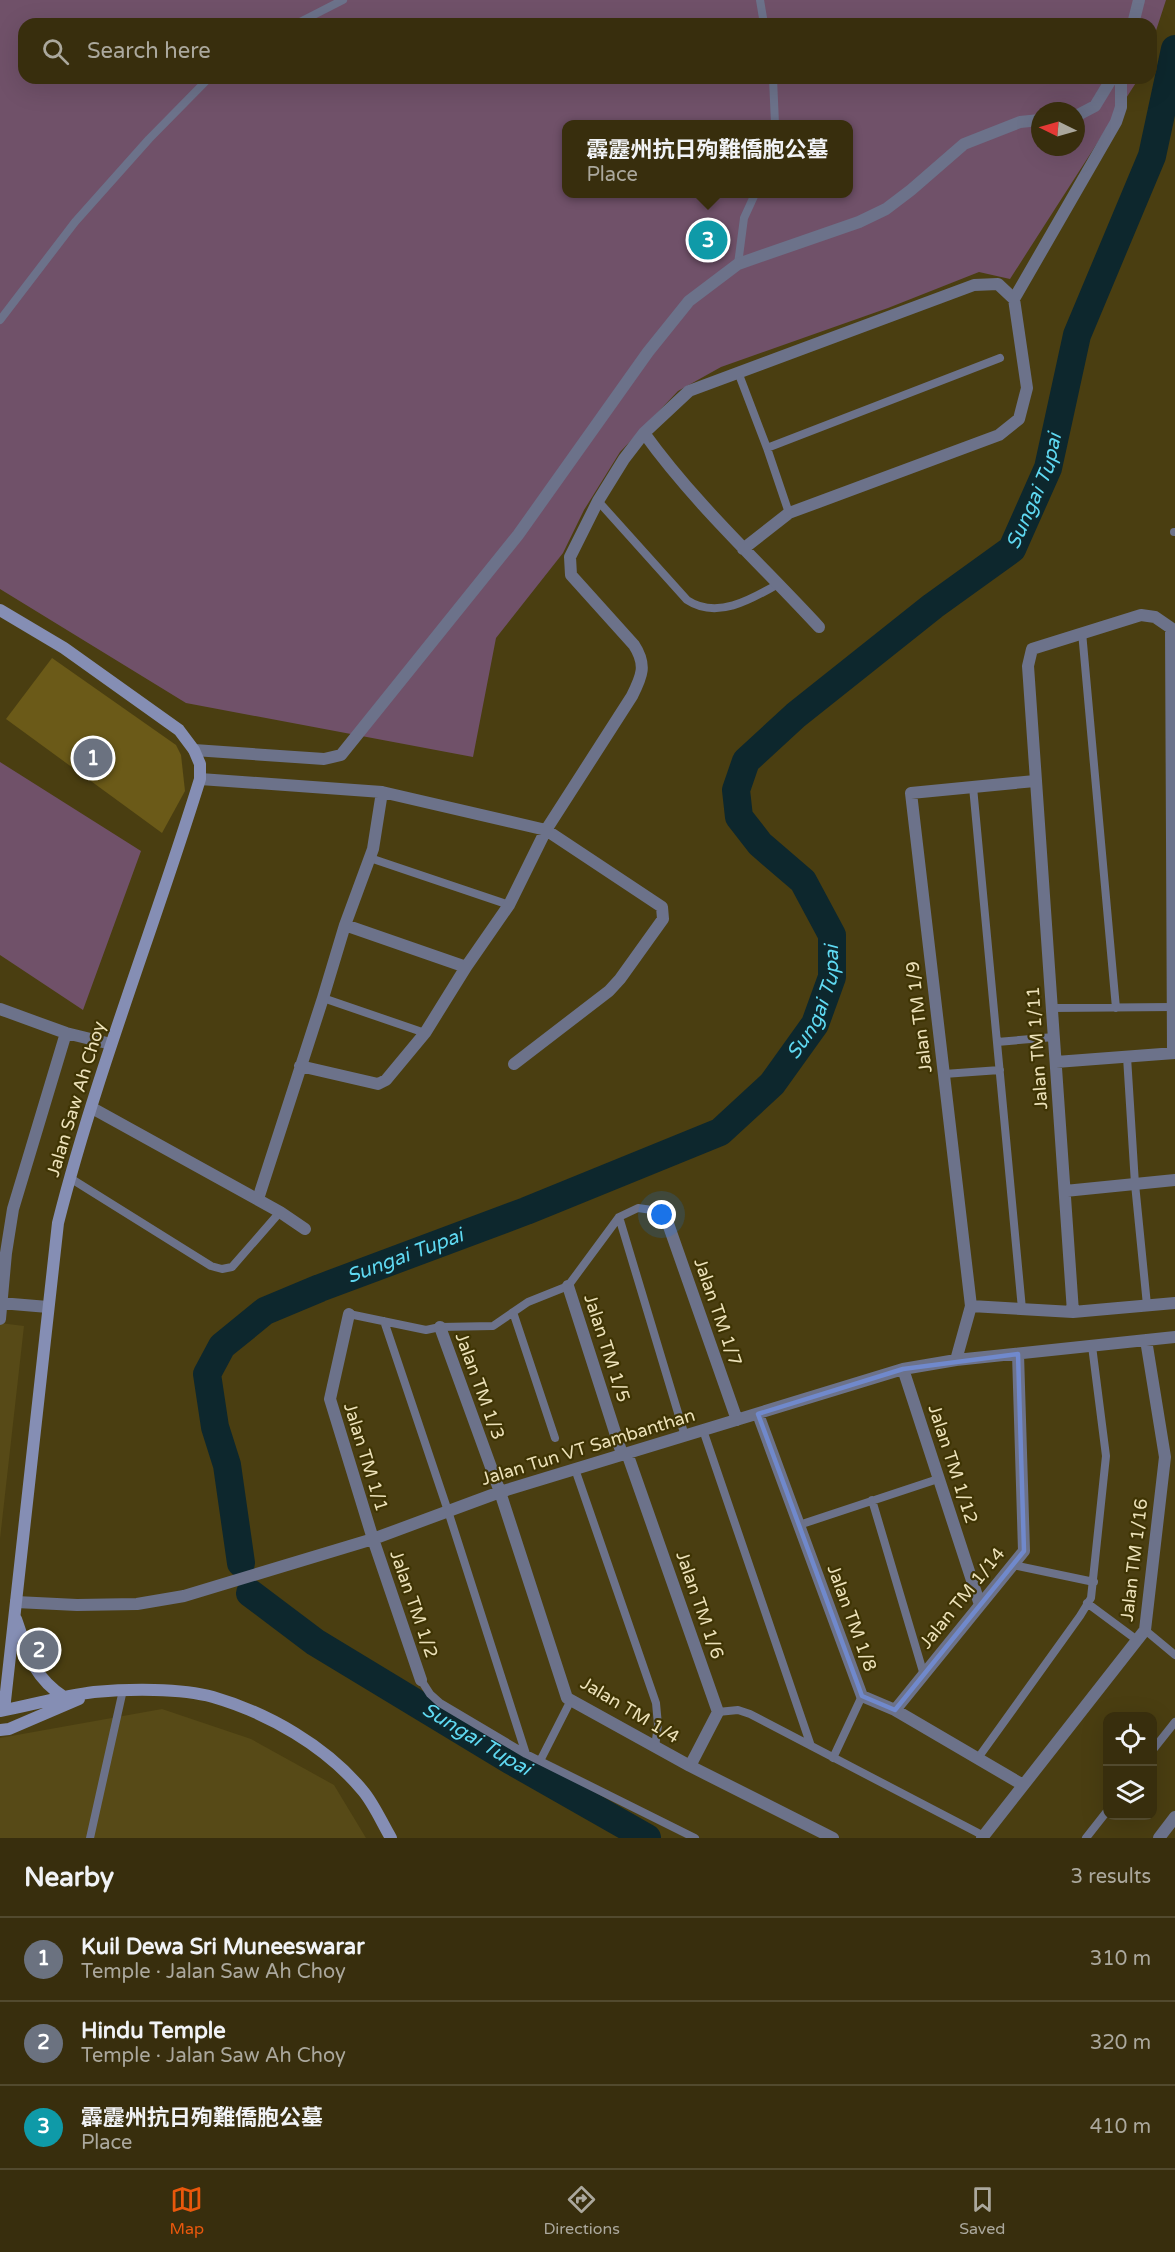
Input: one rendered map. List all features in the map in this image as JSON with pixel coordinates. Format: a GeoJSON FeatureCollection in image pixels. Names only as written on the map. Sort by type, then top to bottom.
{"type":"FeatureCollection","features":[{"type":"Feature","properties":{"kind":"street"},"geometry":{"type":"LineString","coordinates":[[1134,18],[1139,0]]}},
{"type":"Feature","properties":{"kind":"street"},"geometry":{"type":"LineString","coordinates":[[1085,111],[1095,106],[1108,84]]}},
{"type":"Feature","properties":{"kind":"street"},"geometry":{"type":"LineString","coordinates":[[1014,299],[1116,122],[1120,107],[1121,84]]}},
{"type":"Feature","properties":{"kind":"street"},"geometry":{"type":"LineString","coordinates":[[194,750],[324,759],[341,755],[518,536],[648,352],[689,301],[738,264],[859,222],[886,208],[964,144],[1020,122],[1031,121]]}},
{"type":"Feature","properties":{"kind":"street"},"geometry":{"type":"LineString","coordinates":[[300,1066],[378,1084],[386,1080],[425,1033],[466,967],[509,906],[546,830],[632,696],[643,675],[640,654],[571,575],[570,557],[598,501],[624,459],[644,433],[689,391],[974,285],[998,284],[1014,299],[1028,388],[1019,419],[999,435],[789,513],[743,549]]}},
{"type":"Feature","properties":{"kind":"street"},"geometry":{"type":"LineString","coordinates":[[644,433],[658,453],[743,549],[819,627]]}},
{"type":"Feature","properties":{"kind":"street"},"geometry":{"type":"LineString","coordinates":[[0,610],[64,648],[179,730],[194,750],[200,764],[200,779],[382,792],[546,830],[662,907],[663,919],[620,980],[514,1064]]}},
{"type":"Feature","properties":{"kind":"street"},"geometry":{"type":"LineString","coordinates":[[1056,1062],[1174,1053],[1171,628],[1155,617],[1141,615],[1082,632]]}},
{"type":"Feature","properties":{"kind":"street","name":"Jalan TM 1/11"},"geometry":{"type":"LineString","coordinates":[[1073,1312],[1028,666],[1032,649],[1082,632]]}},
{"type":"Feature","properties":{"kind":"street","name":"Jalan Saw Ah Choy"},"geometry":{"type":"LineString","coordinates":[[2,1711],[16,1609],[58,1223],[111,1044],[200,779]]}},
{"type":"Feature","properties":{"kind":"street","name":"Jalan TM 1/9"},"geometry":{"type":"LineString","coordinates":[[956,1360],[971,1306],[911,793],[1035,782]]}},
{"type":"Feature","properties":{"kind":"street"},"geometry":{"type":"LineString","coordinates":[[258,1199],[345,925],[370,858],[382,792]]}},
{"type":"Feature","properties":{"kind":"street"},"geometry":{"type":"LineString","coordinates":[[345,925],[466,967]]}},
{"type":"Feature","properties":{"kind":"street"},"geometry":{"type":"LineString","coordinates":[[0,1009],[66,1033],[111,1044]]}},
{"type":"Feature","properties":{"kind":"street"},"geometry":{"type":"LineString","coordinates":[[0,1319],[13,1209],[66,1033]]}},
{"type":"Feature","properties":{"kind":"street"},"geometry":{"type":"LineString","coordinates":[[92,1108],[258,1199],[305,1229]]}},
{"type":"Feature","properties":{"kind":"street"},"geometry":{"type":"LineString","coordinates":[[1065,1191],[1175,1180]]}},
{"type":"Feature","properties":{"kind":"street","name":"Jalan TM 1/7"},"geometry":{"type":"LineString","coordinates":[[665,1215],[737,1420]]}},
{"type":"Feature","properties":{"kind":"street","name":"Jalan TM 1/5"},"geometry":{"type":"LineString","coordinates":[[568,1286],[624,1454]]}},
{"type":"Feature","properties":{"kind":"street"},"geometry":{"type":"LineString","coordinates":[[1,1303],[48,1307]]}},
{"type":"Feature","properties":{"kind":"street"},"geometry":{"type":"LineString","coordinates":[[971,1306],[1073,1312],[1175,1303]]}},
{"type":"Feature","properties":{"kind":"street","name":"Jalan TM 1/1"},"geometry":{"type":"LineString","coordinates":[[349,1314],[330,1399],[373,1539]]}},
{"type":"Feature","properties":{"kind":"street","name":"Jalan TM 1/3"},"geometry":{"type":"LineString","coordinates":[[440,1327],[500,1491]]}},
{"type":"Feature","properties":{"kind":"street","name":"Jalan Tun VT Sambanthan"},"geometry":{"type":"LineString","coordinates":[[16,1609],[137,1604],[184,1596],[373,1539],[500,1491],[903,1369],[956,1360],[1175,1337]]}},
{"type":"Feature","properties":{"kind":"street","name":"Jalan TM 1/16"},"geometry":{"type":"LineString","coordinates":[[983,1837],[1141,1635],[1165,1457],[1146,1340]]}},
{"type":"Feature","properties":{"kind":"street","name":"Jalan TM 1/14"},"geometry":{"type":"LineString","coordinates":[[895,1710],[1024,1551],[1018,1354]]}},
{"type":"Feature","properties":{"kind":"street","name":"Jalan TM 1/12"},"geometry":{"type":"LineString","coordinates":[[903,1369],[980,1605]]}},
{"type":"Feature","properties":{"kind":"street","name":"Jalan TM 1/8"},"geometry":{"type":"LineString","coordinates":[[758,1414],[862,1696],[895,1710],[1023,1785]]}},
{"type":"Feature","properties":{"kind":"street","name":"Jalan TM 1/6"},"geometry":{"type":"LineString","coordinates":[[624,1454],[718,1712]]}},
{"type":"Feature","properties":{"kind":"street","name":"Jalan TM 1/4"},"geometry":{"type":"LineString","coordinates":[[500,1491],[567,1698],[690,1766],[828,1837]]}},
{"type":"Feature","properties":{"kind":"street","name":"Jalan TM 1/2"},"geometry":{"type":"LineString","coordinates":[[373,1539],[421,1680]]}},
{"type":"Feature","properties":{"kind":"street"},"geometry":{"type":"LineString","coordinates":[[16,1609],[37,1674],[48,1687],[64,1697]]}},
{"type":"Feature","properties":{"kind":"street"},"geometry":{"type":"LineString","coordinates":[[2,1711],[64,1697],[123,1690],[212,1697],[263,1716],[303,1739],[338,1764],[364,1792],[391,1838]]}},
{"type":"Feature","properties":{"kind":"street"},"geometry":{"type":"LineString","coordinates":[[0,1730],[9,1729],[94,1692]]}},
{"type":"Feature","properties":{"kind":"street"},"geometry":{"type":"LineString","coordinates":[[690,1766],[718,1712]]}},
{"type":"Feature","properties":{"kind":"street"},"geometry":{"type":"LineString","coordinates":[[1159,1838],[1175,1817]]}},
{"type":"Feature","properties":{"kind":"lane"},"geometry":{"type":"LineString","coordinates":[[308,18],[343,0]]}},
{"type":"Feature","properties":{"kind":"lane"},"geometry":{"type":"LineString","coordinates":[[760,0],[763,18]]}},
{"type":"Feature","properties":{"kind":"lane"},"geometry":{"type":"LineString","coordinates":[[0,320],[75,222],[149,139],[202,84]]}},
{"type":"Feature","properties":{"kind":"lane"},"geometry":{"type":"LineString","coordinates":[[773,84],[775,120]]}},
{"type":"Feature","properties":{"kind":"lane"},"geometry":{"type":"LineString","coordinates":[[738,264],[744,218],[753,198]]}},
{"type":"Feature","properties":{"kind":"lane"},"geometry":{"type":"LineString","coordinates":[[768,448],[1000,358]]}},
{"type":"Feature","properties":{"kind":"lane"},"geometry":{"type":"LineString","coordinates":[[738,372],[768,448],[789,513]]}},
{"type":"Feature","properties":{"kind":"lane"},"geometry":{"type":"LineString","coordinates":[[598,501],[687,600],[696,606],[705,608],[747,602],[778,584]]}},
{"type":"Feature","properties":{"kind":"lane"},"geometry":{"type":"LineString","coordinates":[[1082,632],[1116,1008]]}},
{"type":"Feature","properties":{"kind":"lane"},"geometry":{"type":"LineString","coordinates":[[973,787],[1022,1309]]}},
{"type":"Feature","properties":{"kind":"lane"},"geometry":{"type":"LineString","coordinates":[[370,858],[509,906]]}},
{"type":"Feature","properties":{"kind":"lane"},"geometry":{"type":"LineString","coordinates":[[323,998],[425,1033]]}},
{"type":"Feature","properties":{"kind":"lane"},"geometry":{"type":"LineString","coordinates":[[1052,1008],[1173,1007]]}},
{"type":"Feature","properties":{"kind":"lane"},"geometry":{"type":"LineString","coordinates":[[997,1042],[1054,1037]]}},
{"type":"Feature","properties":{"kind":"lane"},"geometry":{"type":"LineString","coordinates":[[1126,1057],[1147,1305]]}},
{"type":"Feature","properties":{"kind":"lane"},"geometry":{"type":"LineString","coordinates":[[944,1074],[1000,1070]]}},
{"type":"Feature","properties":{"kind":"lane"},"geometry":{"type":"LineString","coordinates":[[70,1178],[211,1266],[222,1269],[232,1267],[280,1212]]}},
{"type":"Feature","properties":{"kind":"lane"},"geometry":{"type":"LineString","coordinates":[[349,1314],[426,1330],[440,1327],[494,1326],[528,1302],[568,1286],[619,1217],[638,1208],[665,1215]]}},
{"type":"Feature","properties":{"kind":"lane"},"geometry":{"type":"LineString","coordinates":[[619,1217],[685,1436]]}},
{"type":"Feature","properties":{"kind":"lane"},"geometry":{"type":"LineString","coordinates":[[513,1312],[555,1438]]}},
{"type":"Feature","properties":{"kind":"lane"},"geometry":{"type":"LineString","coordinates":[[384,1321],[526,1754]]}},
{"type":"Feature","properties":{"kind":"lane"},"geometry":{"type":"LineString","coordinates":[[978,1758],[1080,1616],[1088,1603],[1094,1582],[1106,1456],[1092,1346]]}},
{"type":"Feature","properties":{"kind":"lane"},"geometry":{"type":"LineString","coordinates":[[704,1430],[811,1746]]}},
{"type":"Feature","properties":{"kind":"lane"},"geometry":{"type":"LineString","coordinates":[[575,1468],[656,1703],[658,1725],[655,1747]]}},
{"type":"Feature","properties":{"kind":"lane"},"geometry":{"type":"LineString","coordinates":[[798,1525],[938,1479]]}},
{"type":"Feature","properties":{"kind":"lane"},"geometry":{"type":"LineString","coordinates":[[872,1500],[924,1675]]}},
{"type":"Feature","properties":{"kind":"lane"},"geometry":{"type":"LineString","coordinates":[[1013,1565],[1094,1582]]}},
{"type":"Feature","properties":{"kind":"lane"},"geometry":{"type":"LineString","coordinates":[[1088,1603],[1175,1655]]}},
{"type":"Feature","properties":{"kind":"lane"},"geometry":{"type":"LineString","coordinates":[[421,1680],[430,1694],[440,1703],[526,1754],[695,1838]]}},
{"type":"Feature","properties":{"kind":"lane"},"geometry":{"type":"LineString","coordinates":[[90,1838],[123,1690]]}},
{"type":"Feature","properties":{"kind":"lane"},"geometry":{"type":"LineString","coordinates":[[834,1758],[862,1696]]}},
{"type":"Feature","properties":{"kind":"lane"},"geometry":{"type":"LineString","coordinates":[[540,1761],[571,1700]]}},
{"type":"Feature","properties":{"kind":"lane"},"geometry":{"type":"LineString","coordinates":[[718,1712],[738,1710],[750,1714],[983,1837]]}},
{"type":"Feature","properties":{"kind":"lane"},"geometry":{"type":"LineString","coordinates":[[1157,1745],[1175,1722]]}},
{"type":"Feature","properties":{"kind":"lane"},"geometry":{"type":"LineString","coordinates":[[1086,1838],[1103,1815]]}},
{"type":"Feature","properties":{"kind":"highlighted area"},"geometry":{"type":"Polygon","coordinates":[[[1018,1354],[1024,1551],[895,1710],[862,1696],[758,1414],[903,1369],[1018,1354]]]}},
{"type":"Feature","properties":{"kind":"shaded area"},"geometry":{"type":"Polygon","coordinates":[[[0,0],[1166,0],[1157,28],[1157,18],[18,18],[18,84],[1135,84],[1010,279],[979,272],[888,308],[721,367],[678,391],[620,452],[584,510],[563,553],[496,638],[473,757],[186,703],[0,589],[0,0]]]}},
{"type":"Feature","properties":{"kind":"shaded area"},"geometry":{"type":"Polygon","coordinates":[[[0,762],[141,851],[83,1010],[0,955],[0,762]]]}},
{"type":"Feature","properties":{"kind":"shaded area"},"geometry":{"type":"Polygon","coordinates":[[[0,1323],[24,1326],[0,1539],[0,1323]]]}},
{"type":"Feature","properties":{"kind":"shaded area"},"geometry":{"type":"Polygon","coordinates":[[[162,1709],[251,1739],[334,1785],[366,1838],[0,1838],[0,1738],[162,1709]]]}},
{"type":"Feature","properties":{"kind":"building"},"geometry":{"type":"Polygon","coordinates":[[[52,658],[176,745],[181,755],[185,791],[162,833],[6,719],[52,658]]]}},
{"type":"Feature","properties":{"kind":"waterway","name":"Sungai Tupai"},"geometry":{"type":"LineString","coordinates":[[241,1563],[227,1465],[215,1427],[207,1374],[222,1346],[265,1311],[526,1211],[720,1132],[772,1084],[815,1024],[832,977],[832,935],[803,881],[760,844],[739,817],[736,790],[746,761],[796,715],[933,606],[1012,549],[1048,468],[1077,335],[1152,156],[1175,49]]}},
{"type":"Feature","properties":{"kind":"waterway","name":"Sungai Tupai"},"geometry":{"type":"LineString","coordinates":[[250,1593],[315,1642],[510,1760],[647,1838]]}},
{"type":"Feature","properties":{"kind":"place","name":"霹靂州抗日殉難僑胞公墓"},"geometry":{"type":"Point","coordinates":[708,240]}},
{"type":"Feature","properties":{"kind":"place","name":"Kuil Dewa Sri Muneeswarar"},"geometry":{"type":"Point","coordinates":[93,758]}},
{"type":"Feature","properties":{"kind":"place","name":"Hindu Temple"},"geometry":{"type":"Point","coordinates":[39,1650]}}]}
